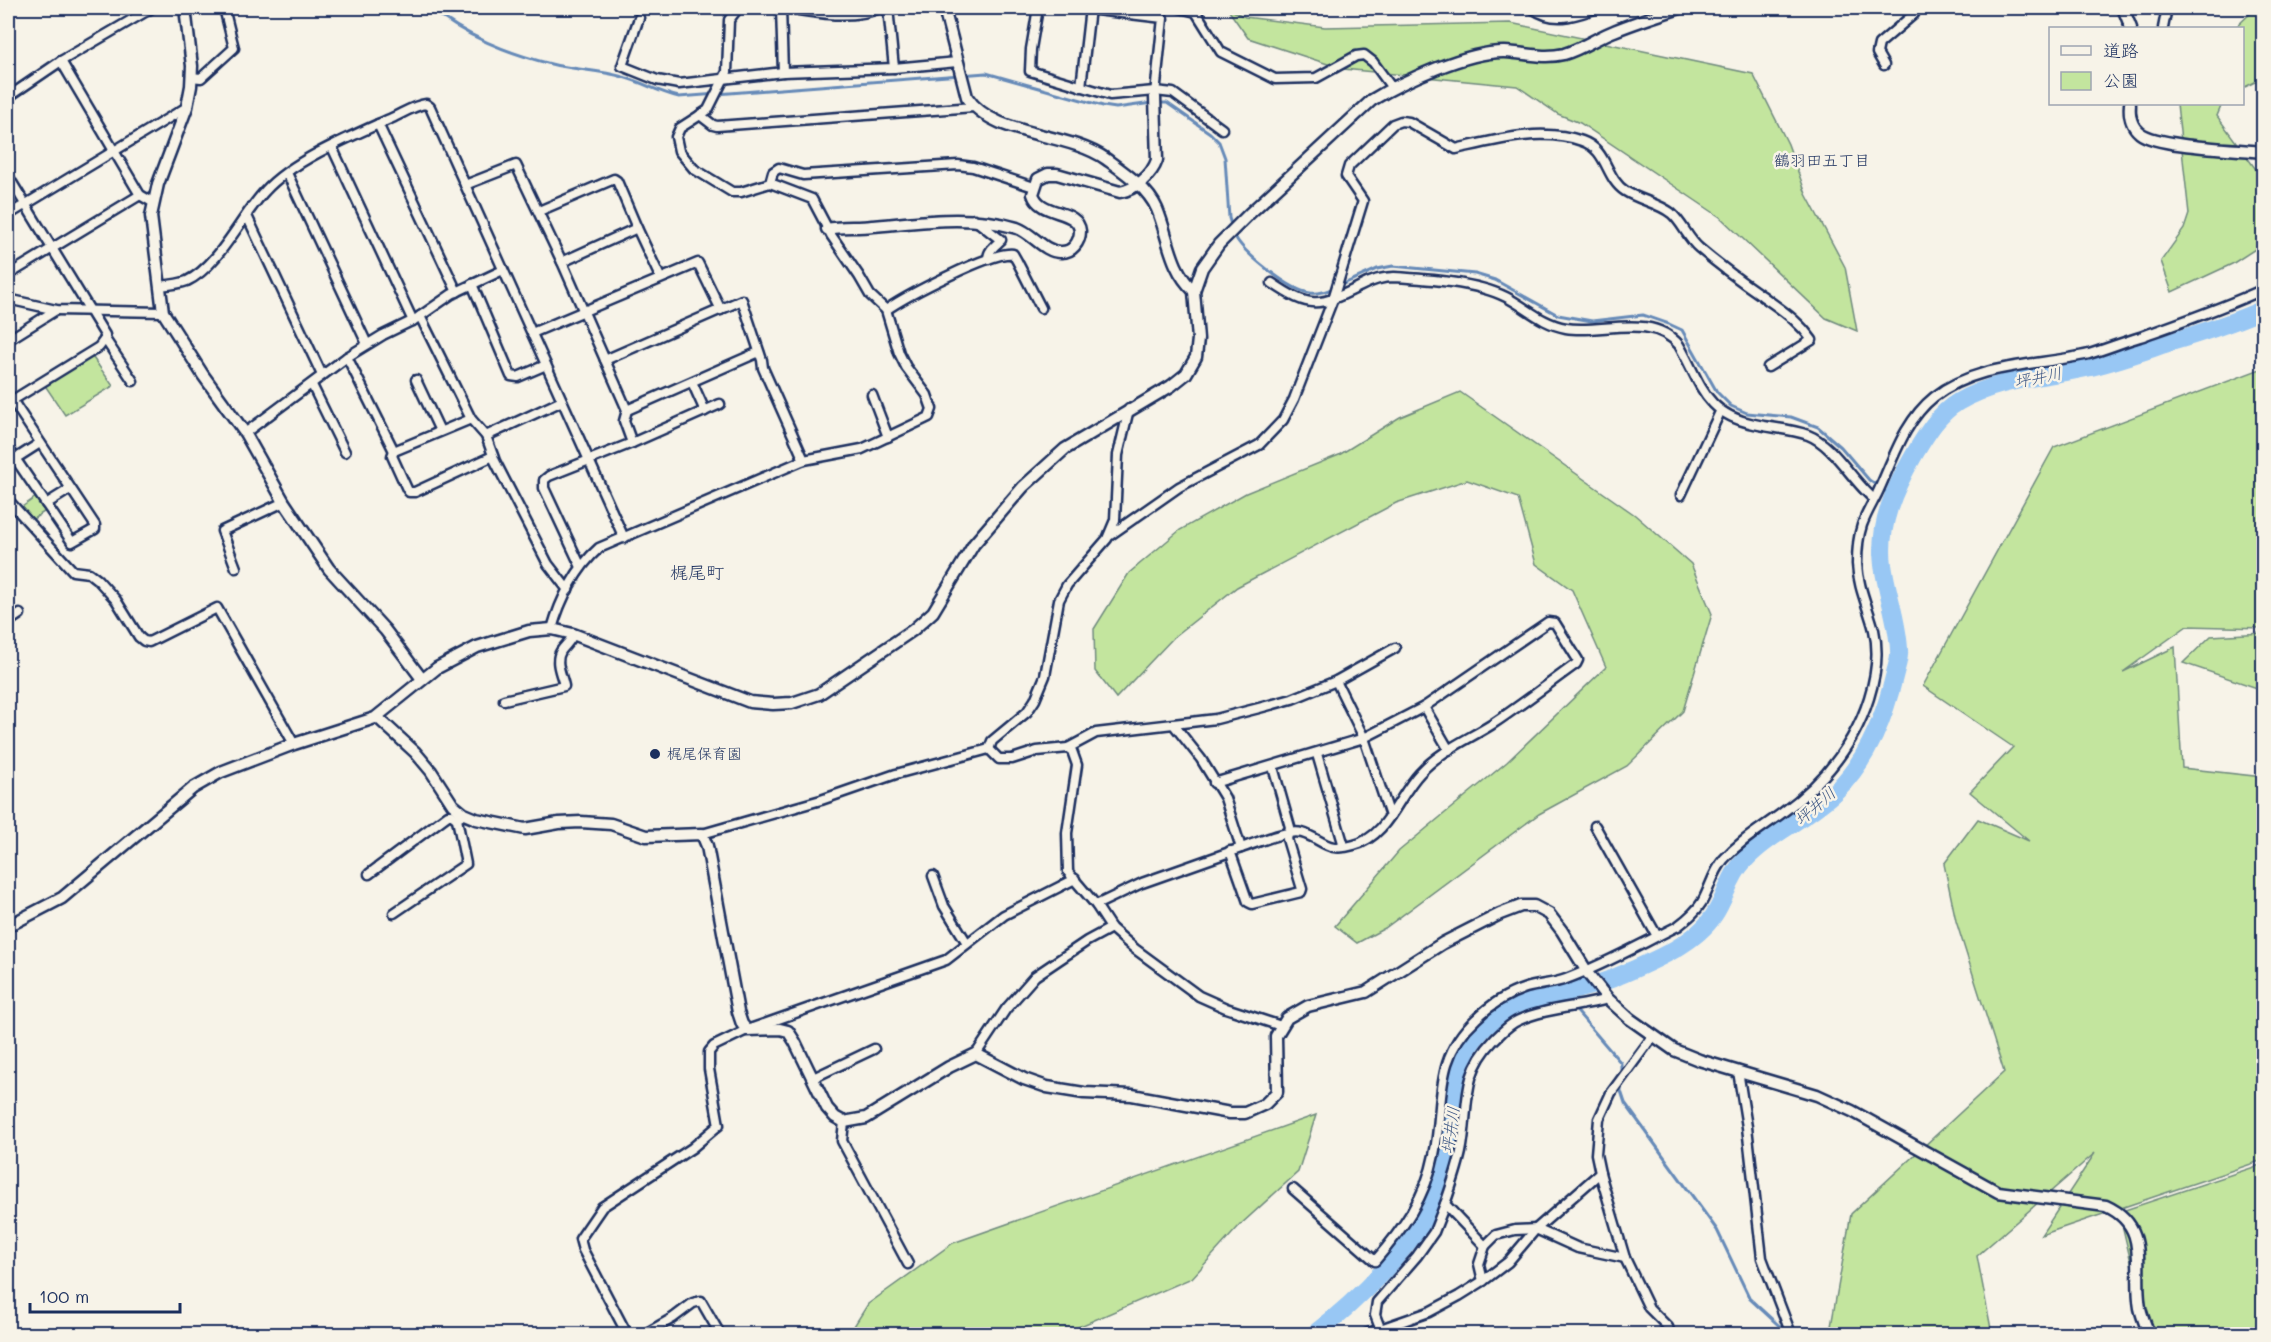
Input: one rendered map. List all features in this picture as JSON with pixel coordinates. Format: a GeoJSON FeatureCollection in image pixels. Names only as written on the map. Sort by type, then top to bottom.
{"type":"FeatureCollection","features":[{"type":"Feature","properties":{"kind":"street"},"geometry":{"type":"LineString","coordinates":[[8,97],[61,61],[152,8]]}},
{"type":"Feature","properties":{"kind":"street"},"geometry":{"type":"LineString","coordinates":[[185,8],[192,66],[187,107],[158,184],[151,223],[163,312],[203,375],[245,433],[284,502],[329,569],[385,630],[422,679]]}},
{"type":"Feature","properties":{"kind":"street"},"geometry":{"type":"LineString","coordinates":[[191,77],[201,78],[234,48],[224,8]]}},
{"type":"Feature","properties":{"kind":"street"},"geometry":{"type":"LineString","coordinates":[[552,629],[567,590],[581,567],[599,548],[804,460],[852,452],[888,437],[929,417],[932,409],[927,395],[906,367],[899,353],[886,310],[870,295],[827,229],[812,199],[770,183],[741,192],[732,192],[690,165],[679,151],[676,137],[680,128],[708,110],[728,72],[729,20],[738,8]]}},
{"type":"Feature","properties":{"kind":"street"},"geometry":{"type":"LineString","coordinates":[[781,8],[783,72]]}},
{"type":"Feature","properties":{"kind":"street"},"geometry":{"type":"LineString","coordinates":[[787,8],[849,16],[868,13],[880,8]]}},
{"type":"Feature","properties":{"kind":"street"},"geometry":{"type":"LineString","coordinates":[[888,8],[894,68]]}},
{"type":"Feature","properties":{"kind":"street"},"geometry":{"type":"LineString","coordinates":[[944,8],[967,97],[974,107],[1018,129],[1084,146],[1138,184],[1157,208],[1174,264],[1184,282],[1194,291]]}},
{"type":"Feature","properties":{"kind":"street"},"geometry":{"type":"LineString","coordinates":[[1038,8],[1030,71],[1110,95],[1155,99],[1173,93],[1222,129]]}},
{"type":"Feature","properties":{"kind":"street"},"geometry":{"type":"LineString","coordinates":[[827,229],[974,219],[1017,228],[1027,232],[1053,250],[1068,251],[1078,241],[1080,231],[1077,223],[1071,218],[1047,210],[1038,204],[1033,194],[1038,179],[1048,174],[1058,174],[1120,192],[1129,190],[1138,184],[1154,167],[1157,160],[1155,99],[1163,18],[1079,8]]}},
{"type":"Feature","properties":{"kind":"street"},"geometry":{"type":"LineString","coordinates":[[1080,87],[1090,8]]}},
{"type":"Feature","properties":{"kind":"street"},"geometry":{"type":"LineString","coordinates":[[1180,8],[1196,12],[1221,52],[1275,79],[1316,78],[1356,56],[1364,55],[1392,88]]}},
{"type":"Feature","properties":{"kind":"street"},"geometry":{"type":"LineString","coordinates":[[1534,8],[1547,15],[1558,17],[1594,8]]}},
{"type":"Feature","properties":{"kind":"street"},"geometry":{"type":"LineString","coordinates":[[8,926],[62,898],[205,780],[238,764],[377,717],[422,679],[456,657],[511,635],[552,629],[573,634],[750,702],[773,704],[806,699],[819,694],[913,630],[933,612],[974,544],[1023,487],[1065,449],[1171,386],[1186,374],[1196,357],[1198,339],[1194,291],[1202,268],[1218,244],[1372,100],[1392,88],[1451,64],[1487,54],[1504,52],[1548,57],[1567,53],[1614,31],[1680,8]]}},
{"type":"Feature","properties":{"kind":"street"},"geometry":{"type":"LineString","coordinates":[[1884,65],[1877,52],[1879,44],[1914,14],[1912,8]]}},
{"type":"Feature","properties":{"kind":"street"},"geometry":{"type":"LineString","coordinates":[[2123,8],[2131,27]]}},
{"type":"Feature","properties":{"kind":"street"},"geometry":{"type":"LineString","coordinates":[[2163,27],[2167,8]]}},
{"type":"Feature","properties":{"kind":"street"},"geometry":{"type":"LineString","coordinates":[[639,18],[622,66],[673,84],[783,72],[894,68],[957,62]]}},
{"type":"Feature","properties":{"kind":"street"},"geometry":{"type":"LineString","coordinates":[[61,61],[140,195],[154,203]]}},
{"type":"Feature","properties":{"kind":"street"},"geometry":{"type":"LineString","coordinates":[[160,286],[187,281],[198,273],[222,249],[248,216],[263,192],[287,173],[378,124],[421,105],[429,105],[624,538]]}},
{"type":"Feature","properties":{"kind":"street"},"geometry":{"type":"LineString","coordinates":[[2130,105],[2129,113],[2133,125],[2139,132],[2159,142],[2264,152]]}},
{"type":"Feature","properties":{"kind":"street"},"geometry":{"type":"LineString","coordinates":[[8,215],[187,107]]}},
{"type":"Feature","properties":{"kind":"street"},"geometry":{"type":"LineString","coordinates":[[700,115],[717,126],[974,107]]}},
{"type":"Feature","properties":{"kind":"street"},"geometry":{"type":"LineString","coordinates":[[989,749],[992,741],[1027,712],[1035,700],[1045,676],[1059,600],[1067,585],[1108,536],[1179,487],[1259,445],[1283,420],[1294,399],[1334,296],[1363,201],[1346,177],[1349,166],[1393,124],[1401,121],[1409,122],[1456,149],[1529,135],[1554,136],[1596,147],[1615,180],[1624,190],[1671,213],[1696,246],[1802,325],[1812,340],[1768,367]]}},
{"type":"Feature","properties":{"kind":"street"},"geometry":{"type":"LineString","coordinates":[[378,124],[457,291]]}},
{"type":"Feature","properties":{"kind":"street"},"geometry":{"type":"LineString","coordinates":[[332,147],[416,319],[471,418],[486,436],[493,456],[548,564],[567,590]]}},
{"type":"Feature","properties":{"kind":"street"},"geometry":{"type":"LineString","coordinates":[[465,185],[516,165],[539,211],[627,410],[624,421],[632,443]]}},
{"type":"Feature","properties":{"kind":"street"},"geometry":{"type":"LineString","coordinates":[[770,183],[773,172],[779,168],[803,175],[958,165],[973,167],[1034,188]]}},
{"type":"Feature","properties":{"kind":"street"},"geometry":{"type":"LineString","coordinates":[[287,173],[367,344]]}},
{"type":"Feature","properties":{"kind":"street"},"geometry":{"type":"LineString","coordinates":[[8,176],[104,332],[105,339],[133,381]]}},
{"type":"Feature","properties":{"kind":"street"},"geometry":{"type":"LineString","coordinates":[[539,211],[614,179],[617,181],[660,278]]}},
{"type":"Feature","properties":{"kind":"street"},"geometry":{"type":"LineString","coordinates":[[8,275],[140,195]]}},
{"type":"Feature","properties":{"kind":"street"},"geometry":{"type":"LineString","coordinates":[[248,216],[322,375]]}},
{"type":"Feature","properties":{"kind":"street"},"geometry":{"type":"LineString","coordinates":[[974,219],[1001,240],[988,254],[988,259]]}},
{"type":"Feature","properties":{"kind":"street"},"geometry":{"type":"LineString","coordinates":[[562,262],[638,228]]}},
{"type":"Feature","properties":{"kind":"street"},"geometry":{"type":"LineString","coordinates":[[886,310],[916,291],[1007,253],[1014,254],[1041,308]]}},
{"type":"Feature","properties":{"kind":"street"},"geometry":{"type":"LineString","coordinates":[[532,333],[699,263],[721,310]]}},
{"type":"Feature","properties":{"kind":"street"},"geometry":{"type":"LineString","coordinates":[[245,433],[367,344],[416,319],[457,291],[503,270]]}},
{"type":"Feature","properties":{"kind":"street"},"geometry":{"type":"LineString","coordinates":[[1272,283],[1293,297],[1319,303],[1368,282],[1392,277],[1481,288],[1507,297],[1544,321],[1565,328],[1587,330],[1647,327],[1674,339],[1701,388],[1720,412],[1750,424],[1809,435],[1831,451],[1862,489],[1875,496]]}},
{"type":"Feature","properties":{"kind":"street"},"geometry":{"type":"LineString","coordinates":[[472,284],[511,376],[518,377],[546,365]]}},
{"type":"Feature","properties":{"kind":"street"},"geometry":{"type":"LineString","coordinates":[[1293,1189],[1375,1261],[1400,1233],[1425,1187],[1434,1155],[1441,1086],[1449,1056],[1460,1037],[1474,1020],[1508,995],[1588,972],[1678,926],[1690,917],[1702,902],[1722,861],[1738,845],[1785,811],[1825,775],[1858,729],[1875,673],[1877,650],[1874,631],[1860,585],[1857,564],[1862,525],[1904,435],[1920,412],[1934,398],[1956,383],[1977,375],[2090,354],[2213,312],[2264,289]]}},
{"type":"Feature","properties":{"kind":"street"},"geometry":{"type":"LineString","coordinates":[[8,299],[56,310],[163,312]]}},
{"type":"Feature","properties":{"kind":"street"},"geometry":{"type":"LineString","coordinates":[[605,360],[742,300],[763,368],[804,460]]}},
{"type":"Feature","properties":{"kind":"street"},"geometry":{"type":"LineString","coordinates":[[8,340],[56,310]]}},
{"type":"Feature","properties":{"kind":"street"},"geometry":{"type":"LineString","coordinates":[[8,448],[71,541],[75,542],[95,528],[10,401],[99,346],[105,339]]}},
{"type":"Feature","properties":{"kind":"street"},"geometry":{"type":"LineString","coordinates":[[627,410],[759,352]]}},
{"type":"Feature","properties":{"kind":"street"},"geometry":{"type":"LineString","coordinates":[[347,357],[394,451],[392,456],[407,489],[412,493],[493,456]]}},
{"type":"Feature","properties":{"kind":"street"},"geometry":{"type":"LineString","coordinates":[[416,380],[440,431]]}},
{"type":"Feature","properties":{"kind":"street"},"geometry":{"type":"LineString","coordinates":[[692,382],[705,411]]}},
{"type":"Feature","properties":{"kind":"street"},"geometry":{"type":"LineString","coordinates":[[312,385],[345,452]]}},
{"type":"Feature","properties":{"kind":"street"},"geometry":{"type":"LineString","coordinates":[[872,395],[888,437]]}},
{"type":"Feature","properties":{"kind":"street"},"geometry":{"type":"LineString","coordinates":[[486,436],[562,400]]}},
{"type":"Feature","properties":{"kind":"street"},"geometry":{"type":"LineString","coordinates":[[581,567],[543,482],[547,477],[720,404]]}},
{"type":"Feature","properties":{"kind":"street"},"geometry":{"type":"LineString","coordinates":[[1108,536],[1115,520],[1118,455],[1129,409]]}},
{"type":"Feature","properties":{"kind":"street"},"geometry":{"type":"LineString","coordinates":[[1681,495],[1720,412]]}},
{"type":"Feature","properties":{"kind":"street"},"geometry":{"type":"LineString","coordinates":[[394,451],[471,418]]}},
{"type":"Feature","properties":{"kind":"street"},"geometry":{"type":"LineString","coordinates":[[15,459],[40,443]]}},
{"type":"Feature","properties":{"kind":"street"},"geometry":{"type":"LineString","coordinates":[[46,504],[70,489]]}},
{"type":"Feature","properties":{"kind":"street"},"geometry":{"type":"LineString","coordinates":[[8,500],[73,571],[88,573],[104,586],[144,641],[149,642],[218,608],[294,744]]}},
{"type":"Feature","properties":{"kind":"street"},"geometry":{"type":"LineString","coordinates":[[236,568],[222,531],[284,502]]}},
{"type":"Feature","properties":{"kind":"street"},"geometry":{"type":"LineString","coordinates":[[8,622],[20,614]]}},
{"type":"Feature","properties":{"kind":"street"},"geometry":{"type":"LineString","coordinates":[[1096,905],[1142,883],[1289,833],[1301,832],[1323,844],[1335,847],[1354,845],[1374,834],[1390,816],[1418,774],[1434,759],[1492,724],[1576,664],[1578,660],[1554,623],[1548,622],[1424,707],[1364,738],[1317,754],[1214,783]]}},
{"type":"Feature","properties":{"kind":"street"},"geometry":{"type":"LineString","coordinates":[[504,700],[564,686],[558,660],[561,651],[571,640],[573,634]]}},
{"type":"Feature","properties":{"kind":"street"},"geometry":{"type":"LineString","coordinates":[[989,749],[996,757],[1004,760],[1037,751],[1068,748],[1096,734],[1216,719],[1292,699],[1336,681],[1395,648]]}},
{"type":"Feature","properties":{"kind":"street"},"geometry":{"type":"LineString","coordinates":[[1336,681],[1364,738],[1390,816]]}},
{"type":"Feature","properties":{"kind":"street"},"geometry":{"type":"LineString","coordinates":[[1424,707],[1449,750]]}},
{"type":"Feature","properties":{"kind":"street"},"geometry":{"type":"LineString","coordinates":[[377,717],[415,752],[431,771],[460,817],[466,864],[394,913]]}},
{"type":"Feature","properties":{"kind":"street"},"geometry":{"type":"LineString","coordinates":[[1174,725],[1201,759],[1225,798],[1241,848]]}},
{"type":"Feature","properties":{"kind":"street"},"geometry":{"type":"LineString","coordinates":[[1068,748],[1072,751],[1077,765],[1067,833],[1068,872],[1096,905],[1111,928],[1135,949],[1199,996],[1226,1008],[1281,1026]]}},
{"type":"Feature","properties":{"kind":"street"},"geometry":{"type":"LineString","coordinates":[[369,874],[448,815],[518,828],[533,829],[559,823],[581,822],[611,824],[646,836],[702,834],[821,800],[926,765],[989,749]]}},
{"type":"Feature","properties":{"kind":"street"},"geometry":{"type":"LineString","coordinates":[[1317,754],[1344,846]]}},
{"type":"Feature","properties":{"kind":"street"},"geometry":{"type":"LineString","coordinates":[[1230,852],[1248,902],[1252,904],[1299,893],[1302,889],[1287,839],[1290,827],[1273,767]]}},
{"type":"Feature","properties":{"kind":"street"},"geometry":{"type":"LineString","coordinates":[[1595,826],[1658,936]]}},
{"type":"Feature","properties":{"kind":"street"},"geometry":{"type":"LineString","coordinates":[[702,834],[707,846],[738,1012],[747,1030]]}},
{"type":"Feature","properties":{"kind":"street"},"geometry":{"type":"LineString","coordinates":[[933,876],[944,906],[968,942]]}},
{"type":"Feature","properties":{"kind":"street"},"geometry":{"type":"LineString","coordinates":[[627,1335],[583,1250],[580,1239],[602,1207],[692,1148],[719,1125],[709,1069],[709,1052],[714,1046],[747,1030],[946,960],[1004,915],[1075,879]]}},
{"type":"Feature","properties":{"kind":"street"},"geometry":{"type":"LineString","coordinates":[[976,1054],[1024,1079],[1047,1087],[1084,1093],[1132,1095],[1193,1107],[1245,1113],[1265,1104],[1277,1092],[1276,1036],[1287,1018],[1308,1006],[1366,992],[1443,943],[1500,914],[1521,906],[1533,906],[1549,914],[1606,997],[1630,1019],[1674,1050],[1699,1060],[1816,1095],[1852,1111],[1998,1192],[2106,1206],[2119,1212],[2129,1223],[2135,1235],[2139,1255],[2140,1307],[2148,1335]]}},
{"type":"Feature","properties":{"kind":"street"},"geometry":{"type":"LineString","coordinates":[[747,1030],[780,1029],[788,1031],[827,1108],[835,1117],[844,1122],[866,1118],[949,1067],[976,1054],[1006,1009],[1035,976],[1111,928]]}},
{"type":"Feature","properties":{"kind":"street"},"geometry":{"type":"LineString","coordinates":[[1380,1328],[1375,1315],[1377,1302],[1417,1256],[1434,1232],[1445,1204],[1461,1150],[1466,1096],[1476,1061],[1501,1032],[1516,1021],[1538,1013],[1606,997]]}},
{"type":"Feature","properties":{"kind":"street"},"geometry":{"type":"LineString","coordinates":[[1653,1036],[1611,1093],[1599,1119],[1596,1154],[1625,1258],[1649,1308],[1668,1327],[1670,1335]]}},
{"type":"Feature","properties":{"kind":"street"},"geometry":{"type":"LineString","coordinates":[[813,1078],[873,1049]]}},
{"type":"Feature","properties":{"kind":"street"},"geometry":{"type":"LineString","coordinates":[[1738,1071],[1762,1258],[1791,1335]]}},
{"type":"Feature","properties":{"kind":"street"},"geometry":{"type":"LineString","coordinates":[[844,1122],[842,1141],[908,1264]]}},
{"type":"Feature","properties":{"kind":"street"},"geometry":{"type":"LineString","coordinates":[[1366,1335],[1429,1312],[1483,1281],[1508,1262],[1536,1229],[1600,1173]]}},
{"type":"Feature","properties":{"kind":"street"},"geometry":{"type":"LineString","coordinates":[[1445,1204],[1485,1246]]}},
{"type":"Feature","properties":{"kind":"street"},"geometry":{"type":"LineString","coordinates":[[1483,1281],[1479,1264],[1485,1246],[1496,1235],[1515,1230],[1536,1229],[1578,1248],[1625,1258]]}},
{"type":"Feature","properties":{"kind":"street"},"geometry":{"type":"LineString","coordinates":[[645,1335],[693,1303],[701,1301],[720,1335]]}},
{"type":"Feature","properties":{"kind":"green space"},"geometry":{"type":"Polygon","coordinates":[[[1227,8],[1245,17],[1325,27],[1510,23],[1753,74],[1788,144],[1806,194],[1845,267],[1857,331],[1826,318],[1720,217],[1580,123],[1558,114],[1517,86],[1343,69],[1248,38],[1227,8]]]}},
{"type":"Feature","properties":{"kind":"green space"},"geometry":{"type":"Polygon","coordinates":[[[2256,8],[2263,8],[2263,78],[2244,88],[2244,27],[2236,27],[2256,8]]]}},
{"type":"Feature","properties":{"kind":"green space"},"geometry":{"type":"Polygon","coordinates":[[[2177,105],[2222,105],[2217,116],[2263,179],[2263,244],[2232,264],[2172,292],[2161,261],[2184,229],[2189,214],[2177,105]]]}},
{"type":"Feature","properties":{"kind":"green space"},"geometry":{"type":"Polygon","coordinates":[[[91,355],[113,386],[65,415],[44,384],[91,355]]]}},
{"type":"Feature","properties":{"kind":"green space"},"geometry":{"type":"Polygon","coordinates":[[[2263,368],[2263,628],[2187,626],[2123,672],[2175,647],[2182,768],[2263,777],[2263,1160],[2041,1235],[2095,1153],[1977,1256],[1992,1334],[1832,1334],[1830,1332],[1851,1214],[2004,1072],[1956,921],[1944,864],[1978,819],[2029,841],[1970,792],[2013,747],[1923,686],[2054,447],[2263,368]]]}},
{"type":"Feature","properties":{"kind":"green space"},"geometry":{"type":"Polygon","coordinates":[[[1460,392],[1635,515],[1691,564],[1712,614],[1683,711],[1627,766],[1539,814],[1385,928],[1357,943],[1335,926],[1399,851],[1507,762],[1606,667],[1572,590],[1536,564],[1518,498],[1467,480],[1396,503],[1237,587],[1174,637],[1116,698],[1095,671],[1094,629],[1129,573],[1180,530],[1246,493],[1339,455],[1400,417],[1460,392]]]}},
{"type":"Feature","properties":{"kind":"green space"},"geometry":{"type":"Polygon","coordinates":[[[36,497],[47,510],[30,521],[19,509],[36,497]]]}},
{"type":"Feature","properties":{"kind":"green space"},"geometry":{"type":"Polygon","coordinates":[[[2263,633],[2263,690],[2183,663],[2211,636],[2263,633]]]}},
{"type":"Feature","properties":{"kind":"green space"},"geometry":{"type":"Polygon","coordinates":[[[1316,1115],[1298,1172],[1240,1225],[1192,1278],[1062,1334],[849,1334],[868,1304],[953,1243],[1316,1115]]]}},
{"type":"Feature","properties":{"kind":"green space"},"geometry":{"type":"Polygon","coordinates":[[[2263,1164],[2263,1334],[2148,1333],[2119,1212],[2263,1164]]]}},
{"type":"Feature","properties":{"kind":"waterway"},"geometry":{"type":"LineString","coordinates":[[431,8],[457,27],[519,55],[560,66],[630,79],[679,97],[986,73],[1103,106],[1116,108],[1152,103]]}},
{"type":"Feature","properties":{"kind":"waterway"},"geometry":{"type":"LineString","coordinates":[[1158,103],[1167,103],[1210,133],[1219,142],[1225,158],[1229,218],[1232,228]]}},
{"type":"Feature","properties":{"kind":"waterway"},"geometry":{"type":"LineString","coordinates":[[1234,234],[1246,251],[1267,270],[1291,285],[1302,291],[1313,293],[1333,288]]}},
{"type":"Feature","properties":{"kind":"waterway"},"geometry":{"type":"LineString","coordinates":[[1339,286],[1377,269],[1393,266],[1475,274],[1495,280],[1558,315],[1592,321],[1643,315],[1669,324],[1682,330],[1717,392],[1731,406],[1747,413],[1791,417],[1818,427],[1841,447],[1869,480],[1892,496]]}},
{"type":"Feature","properties":{"kind":"waterway","name":"坪井川"},"geometry":{"type":"LineString","coordinates":[[1314,1334],[1383,1271],[1428,1214],[1439,1190],[1449,1150],[1457,1078],[1466,1051],[1475,1038],[1489,1024],[1522,1005],[1598,984],[1656,959],[1683,944],[1706,926],[1744,861],[1766,842],[1826,800],[1848,778],[1858,764],[1881,720],[1899,655],[1897,629],[1883,565],[1885,522],[1894,494],[1907,468],[1938,419],[1958,402],[1989,388],[2107,363],[2217,328],[2264,309]]}},
{"type":"Feature","properties":{"kind":"waterway"},"geometry":{"type":"LineString","coordinates":[[1562,994],[1621,1063],[1621,1075]]}},
{"type":"Feature","properties":{"kind":"waterway"},"geometry":{"type":"LineString","coordinates":[[1621,1084],[1625,1103],[1717,1230],[1750,1299],[1788,1334]]}},
{"type":"Feature","properties":{"kind":"place","name":"梶尾保育園"},"geometry":{"type":"Point","coordinates":[655,754]}},
{"type":"Feature","properties":{"kind":"district","name":"鶴羽田五丁目"},"geometry":{"type":"Point","coordinates":[1822,160]}},
{"type":"Feature","properties":{"kind":"district","name":"梶尾町"},"geometry":{"type":"Point","coordinates":[697,573]}}]}
